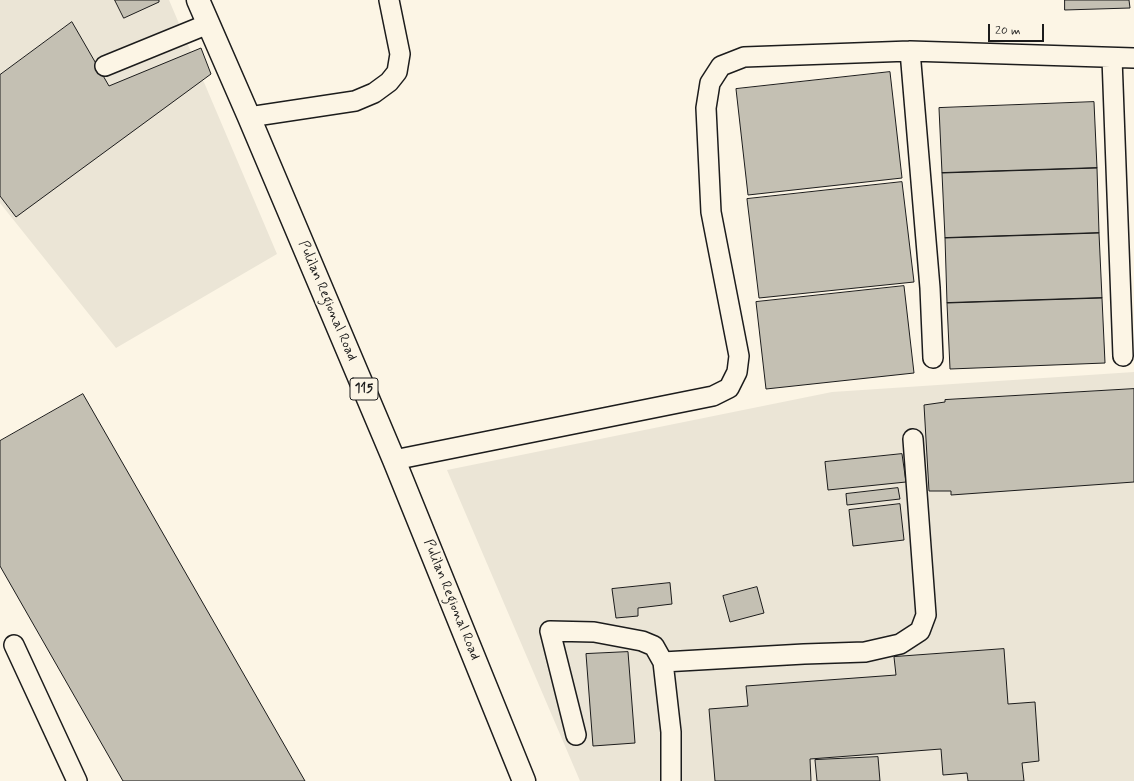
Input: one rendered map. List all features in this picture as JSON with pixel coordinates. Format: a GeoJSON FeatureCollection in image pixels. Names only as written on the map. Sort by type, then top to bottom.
{"type":"FeatureCollection","features":[{"type":"Feature","properties":{"kind":"main road","name":"Pulilan Regional Road"},"geometry":{"type":"LineString","coordinates":[[198,0],[394,460],[524,781]]}},
{"type":"Feature","properties":{"kind":"street"},"geometry":{"type":"LineString","coordinates":[[249,117],[355,101],[374,93],[389,82],[397,72],[400,54],[389,0]]}},
{"type":"Feature","properties":{"kind":"street"},"geometry":{"type":"LineString","coordinates":[[105,66],[208,24]]}},
{"type":"Feature","properties":{"kind":"street"},"geometry":{"type":"LineString","coordinates":[[910,51],[930,288],[933,358]]}},
{"type":"Feature","properties":{"kind":"street"},"geometry":{"type":"LineString","coordinates":[[394,460],[713,396],[729,388],[737,372],[739,356],[711,212],[706,108],[710,83],[721,66],[744,57],[910,51],[1134,58]]}},
{"type":"Feature","properties":{"kind":"street"},"geometry":{"type":"LineString","coordinates":[[1112,58],[1123,356]]}},
{"type":"Feature","properties":{"kind":"street"},"geometry":{"type":"LineString","coordinates":[[663,662],[865,652],[900,644],[920,631],[926,615],[913,439]]}},
{"type":"Feature","properties":{"kind":"street"},"geometry":{"type":"LineString","coordinates":[[576,735],[550,631],[594,632],[642,641],[654,646],[663,662],[671,732],[671,781]]}},
{"type":"Feature","properties":{"kind":"street"},"geometry":{"type":"LineString","coordinates":[[14,645],[77,781]]}},
{"type":"Feature","properties":{"kind":"shaded area"},"geometry":{"type":"Polygon","coordinates":[[[0,0],[169,0],[277,254],[116,348],[0,203],[0,0]]]}},
{"type":"Feature","properties":{"kind":"shaded area"},"geometry":{"type":"Polygon","coordinates":[[[1134,372],[1134,781],[580,781],[447,470],[832,392],[1134,372]]]}},
{"type":"Feature","properties":{"kind":"building"},"geometry":{"type":"Polygon","coordinates":[[[115,0],[159,0],[159,2],[124,18],[115,0]]]}},
{"type":"Feature","properties":{"kind":"building"},"geometry":{"type":"Polygon","coordinates":[[[1065,0],[1129,0],[1130,8],[1065,10],[1065,0]]]}},
{"type":"Feature","properties":{"kind":"building"},"geometry":{"type":"Polygon","coordinates":[[[72,22],[109,86],[201,48],[211,74],[16,217],[0,196],[0,75],[72,22]]]}},
{"type":"Feature","properties":{"kind":"building"},"geometry":{"type":"Polygon","coordinates":[[[890,72],[902,178],[748,195],[736,89],[890,72]]]}},
{"type":"Feature","properties":{"kind":"building"},"geometry":{"type":"Polygon","coordinates":[[[1094,102],[1097,168],[942,173],[939,108],[1094,102]]]}},
{"type":"Feature","properties":{"kind":"building"},"geometry":{"type":"Polygon","coordinates":[[[1097,168],[1099,233],[945,238],[942,173],[1097,168]]]}},
{"type":"Feature","properties":{"kind":"building"},"geometry":{"type":"Polygon","coordinates":[[[902,182],[914,282],[759,298],[747,199],[902,182]]]}},
{"type":"Feature","properties":{"kind":"building"},"geometry":{"type":"Polygon","coordinates":[[[1099,233],[1102,298],[947,303],[945,238],[1099,233]]]}},
{"type":"Feature","properties":{"kind":"building"},"geometry":{"type":"Polygon","coordinates":[[[904,286],[914,373],[766,389],[756,302],[904,286]]]}},
{"type":"Feature","properties":{"kind":"building"},"geometry":{"type":"Polygon","coordinates":[[[1102,298],[1105,363],[950,369],[947,303],[1102,298]]]}},
{"type":"Feature","properties":{"kind":"building"},"geometry":{"type":"Polygon","coordinates":[[[1134,389],[1134,482],[951,495],[951,491],[929,491],[924,405],[945,402],[945,400],[1134,389]]]}},
{"type":"Feature","properties":{"kind":"building"},"geometry":{"type":"Polygon","coordinates":[[[83,394],[305,781],[123,781],[0,566],[0,441],[83,394]]]}},
{"type":"Feature","properties":{"kind":"building"},"geometry":{"type":"Polygon","coordinates":[[[902,454],[906,482],[828,490],[825,462],[902,454]]]}},
{"type":"Feature","properties":{"kind":"building"},"geometry":{"type":"Polygon","coordinates":[[[898,488],[900,499],[847,505],[846,494],[898,488]]]}},
{"type":"Feature","properties":{"kind":"building"},"geometry":{"type":"Polygon","coordinates":[[[900,504],[904,540],[853,546],[849,510],[900,504]]]}},
{"type":"Feature","properties":{"kind":"building"},"geometry":{"type":"Polygon","coordinates":[[[670,583],[672,604],[638,608],[638,616],[616,618],[612,589],[670,583]]]}},
{"type":"Feature","properties":{"kind":"building"},"geometry":{"type":"Polygon","coordinates":[[[757,587],[764,613],[730,622],[723,596],[757,587]]]}},
{"type":"Feature","properties":{"kind":"building"},"geometry":{"type":"Polygon","coordinates":[[[1004,649],[1008,704],[1035,702],[1039,761],[1022,763],[1024,781],[968,781],[967,773],[943,775],[941,749],[810,759],[811,781],[715,781],[709,709],[748,706],[746,686],[896,675],[894,657],[1004,649]]]}},
{"type":"Feature","properties":{"kind":"building"},"geometry":{"type":"Polygon","coordinates":[[[628,652],[635,743],[593,746],[586,654],[628,652]]]}},
{"type":"Feature","properties":{"kind":"building"},"geometry":{"type":"Polygon","coordinates":[[[878,757],[880,781],[817,781],[815,760],[878,757]]]}}]}
